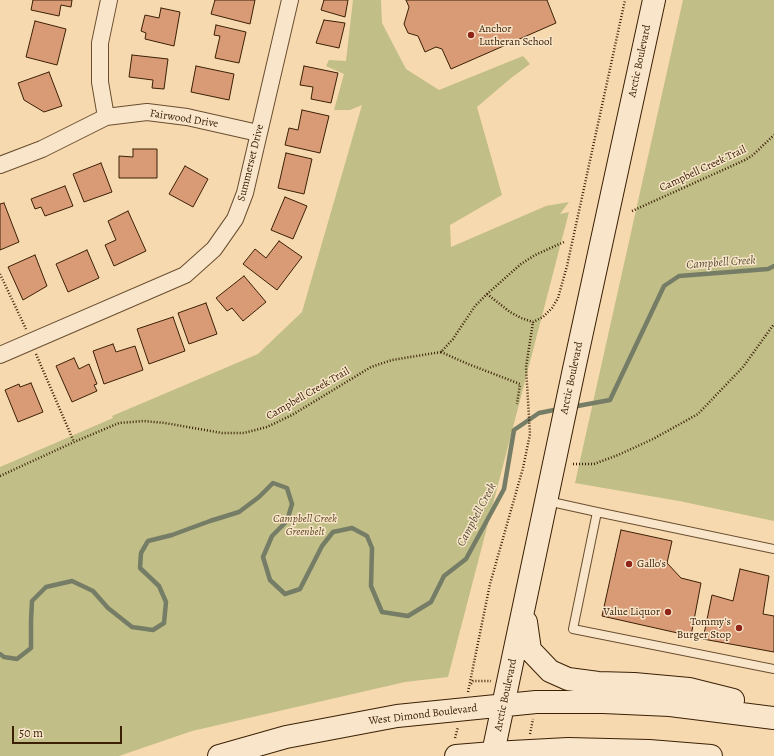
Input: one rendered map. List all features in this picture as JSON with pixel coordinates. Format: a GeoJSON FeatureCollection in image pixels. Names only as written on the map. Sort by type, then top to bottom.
{"type":"FeatureCollection","features":[{"type":"Feature","properties":{"kind":"main road","name":"Arctic Boulevard"},"geometry":{"type":"LineString","coordinates":[[493,754],[547,500],[565,460],[574,369],[654,0]]}},
{"type":"Feature","properties":{"kind":"main road"},"geometry":{"type":"LineString","coordinates":[[524,610],[530,650],[550,671],[568,679],[598,683],[634,684],[689,689],[742,702],[774,712]]}},
{"type":"Feature","properties":{"kind":"main road","name":"West Dimond Boulevard"},"geometry":{"type":"LineString","coordinates":[[219,756],[286,737],[397,716],[536,702],[655,704],[774,718]]}},
{"type":"Feature","properties":{"kind":"main road"},"geometry":{"type":"LineString","coordinates":[[456,756],[568,749],[649,751],[711,756]]}},
{"type":"Feature","properties":{"kind":"street"},"geometry":{"type":"LineString","coordinates":[[106,117],[100,82],[100,43],[109,0]]}},
{"type":"Feature","properties":{"kind":"street","name":"Summerset Drive"},"geometry":{"type":"LineString","coordinates":[[0,355],[31,343],[185,275],[214,249],[235,219],[245,193],[290,0]]}},
{"type":"Feature","properties":{"kind":"street","name":"Fairwood Drive"},"geometry":{"type":"LineString","coordinates":[[0,164],[42,149],[106,117],[147,112],[187,117],[258,133]]}},
{"type":"Feature","properties":{"kind":"lane"},"geometry":{"type":"LineString","coordinates":[[547,500],[774,549]]}},
{"type":"Feature","properties":{"kind":"lane"},"geometry":{"type":"LineString","coordinates":[[597,512],[573,629],[774,669]]}},
{"type":"Feature","properties":{"kind":"path"},"geometry":{"type":"LineString","coordinates":[[487,294],[510,312],[533,322],[543,317],[552,308],[558,298],[565,277],[597,135],[625,0]]}},
{"type":"Feature","properties":{"kind":"path","name":"Campbell Creek Trail"},"geometry":{"type":"LineString","coordinates":[[632,210],[745,160],[759,150],[774,134]]}},
{"type":"Feature","properties":{"kind":"path"},"geometry":{"type":"LineString","coordinates":[[517,404],[520,384],[441,352],[453,339],[475,306],[487,294],[521,264],[564,242]]}},
{"type":"Feature","properties":{"kind":"path"},"geometry":{"type":"LineString","coordinates":[[0,274],[27,331],[74,442]]}},
{"type":"Feature","properties":{"kind":"path"},"geometry":{"type":"LineString","coordinates":[[470,686],[490,584],[523,468],[530,434],[526,367],[533,322]]}},
{"type":"Feature","properties":{"kind":"path"},"geometry":{"type":"LineString","coordinates":[[565,460],[594,464],[618,456],[653,439],[698,414],[743,367],[774,324]]}},
{"type":"Feature","properties":{"kind":"path","name":"Campbell Creek Trail"},"geometry":{"type":"LineString","coordinates":[[0,476],[111,426],[127,422],[144,421],[165,423],[222,433],[244,433],[254,431],[272,425],[292,415],[371,367],[392,360],[441,352]]}},
{"type":"Feature","properties":{"kind":"green space","name":"Campbell Creek Greenbelt"},"geometry":{"type":"Polygon","coordinates":[[[353,0],[381,0],[382,23],[406,69],[439,90],[523,56],[530,64],[477,107],[502,195],[450,225],[451,247],[546,206],[569,202],[560,214],[569,212],[448,677],[405,682],[192,731],[119,756],[0,756],[0,467],[113,418],[112,416],[258,354],[302,312],[362,105],[350,110],[334,110],[344,74],[326,66],[329,60],[346,61],[353,0]]]}},
{"type":"Feature","properties":{"kind":"green space"},"geometry":{"type":"Polygon","coordinates":[[[683,0],[774,0],[774,521],[679,501],[575,483],[683,0]]]}},
{"type":"Feature","properties":{"kind":"building"},"geometry":{"type":"Polygon","coordinates":[[[33,0],[72,0],[71,7],[61,5],[59,16],[31,10],[33,0]]]}},
{"type":"Feature","properties":{"kind":"building"},"geometry":{"type":"Polygon","coordinates":[[[215,0],[255,0],[250,24],[211,14],[215,0]]]}},
{"type":"Feature","properties":{"kind":"building"},"geometry":{"type":"Polygon","coordinates":[[[324,0],[348,0],[345,17],[321,10],[324,0]]]}},
{"type":"Feature","properties":{"kind":"building","name":"Anchor Lutheran School"},"geometry":{"type":"Polygon","coordinates":[[[406,0],[547,0],[556,23],[451,69],[442,49],[436,47],[425,52],[418,36],[408,33],[404,24],[409,7],[406,0]]]}},
{"type":"Feature","properties":{"kind":"building"},"geometry":{"type":"Polygon","coordinates":[[[161,8],[180,12],[174,46],[145,39],[146,33],[141,31],[145,15],[159,18],[161,8]]]}},
{"type":"Feature","properties":{"kind":"building"},"geometry":{"type":"Polygon","coordinates":[[[324,20],[345,23],[339,48],[316,43],[324,20]]]}},
{"type":"Feature","properties":{"kind":"building"},"geometry":{"type":"Polygon","coordinates":[[[35,21],[66,29],[57,65],[26,57],[35,21]]]}},
{"type":"Feature","properties":{"kind":"building"},"geometry":{"type":"Polygon","coordinates":[[[216,25],[246,32],[239,63],[215,58],[220,36],[214,35],[216,25]]]}},
{"type":"Feature","properties":{"kind":"building"},"geometry":{"type":"Polygon","coordinates":[[[132,55],[168,59],[164,89],[152,88],[153,80],[129,77],[132,55]]]}},
{"type":"Feature","properties":{"kind":"building"},"geometry":{"type":"Polygon","coordinates":[[[196,66],[234,74],[229,100],[191,92],[196,66]]]}},
{"type":"Feature","properties":{"kind":"building"},"geometry":{"type":"Polygon","coordinates":[[[304,66],[338,73],[331,103],[311,99],[313,87],[300,85],[304,66]]]}},
{"type":"Feature","properties":{"kind":"building"},"geometry":{"type":"Polygon","coordinates":[[[49,72],[62,106],[44,112],[24,100],[18,83],[49,72]]]}},
{"type":"Feature","properties":{"kind":"building"},"geometry":{"type":"Polygon","coordinates":[[[302,110],[329,116],[320,153],[285,145],[289,128],[298,130],[302,110]]]}},
{"type":"Feature","properties":{"kind":"building"},"geometry":{"type":"Polygon","coordinates":[[[133,149],[157,149],[157,178],[119,178],[119,156],[133,157],[133,149]]]}},
{"type":"Feature","properties":{"kind":"building"},"geometry":{"type":"Polygon","coordinates":[[[286,153],[312,159],[304,194],[278,188],[286,153]]]}},
{"type":"Feature","properties":{"kind":"building"},"geometry":{"type":"Polygon","coordinates":[[[101,163],[112,192],[84,202],[73,174],[101,163]]]}},
{"type":"Feature","properties":{"kind":"building"},"geometry":{"type":"Polygon","coordinates":[[[185,166],[208,179],[193,207],[169,194],[185,166]]]}},
{"type":"Feature","properties":{"kind":"building"},"geometry":{"type":"Polygon","coordinates":[[[65,186],[73,206],[45,216],[41,207],[35,209],[31,199],[65,186]]]}},
{"type":"Feature","properties":{"kind":"building"},"geometry":{"type":"Polygon","coordinates":[[[285,197],[307,206],[293,239],[271,230],[285,197]]]}},
{"type":"Feature","properties":{"kind":"building"},"geometry":{"type":"Polygon","coordinates":[[[4,203],[19,242],[0,250],[0,204],[4,203]]]}},
{"type":"Feature","properties":{"kind":"building"},"geometry":{"type":"Polygon","coordinates":[[[128,211],[146,251],[114,266],[105,245],[116,240],[108,221],[128,211]]]}},
{"type":"Feature","properties":{"kind":"building"},"geometry":{"type":"Polygon","coordinates":[[[279,241],[302,257],[277,290],[243,264],[255,249],[266,258],[279,241]]]}},
{"type":"Feature","properties":{"kind":"building"},"geometry":{"type":"Polygon","coordinates":[[[87,250],[99,278],[68,292],[56,264],[87,250]]]}},
{"type":"Feature","properties":{"kind":"building"},"geometry":{"type":"Polygon","coordinates":[[[35,255],[47,286],[23,300],[8,267],[35,255]]]}},
{"type":"Feature","properties":{"kind":"building"},"geometry":{"type":"Polygon","coordinates":[[[244,276],[266,302],[243,321],[232,308],[227,311],[216,298],[244,276]]]}},
{"type":"Feature","properties":{"kind":"building"},"geometry":{"type":"Polygon","coordinates":[[[206,303],[217,334],[189,344],[178,313],[206,303]]]}},
{"type":"Feature","properties":{"kind":"building"},"geometry":{"type":"Polygon","coordinates":[[[173,317],[185,351],[149,364],[137,329],[173,317]]]}},
{"type":"Feature","properties":{"kind":"building"},"geometry":{"type":"Polygon","coordinates":[[[113,344],[116,352],[135,346],[143,370],[104,384],[93,351],[113,344]]]}},
{"type":"Feature","properties":{"kind":"building"},"geometry":{"type":"Polygon","coordinates":[[[74,358],[79,369],[89,364],[97,384],[94,385],[97,391],[72,402],[56,366],[74,358]]]}},
{"type":"Feature","properties":{"kind":"building"},"geometry":{"type":"Polygon","coordinates":[[[31,383],[43,412],[18,422],[5,390],[19,384],[20,387],[31,383]]]}},
{"type":"Feature","properties":{"kind":"building"},"geometry":{"type":"Polygon","coordinates":[[[621,530],[672,541],[667,563],[681,578],[701,583],[691,636],[602,616],[621,530]]]}},
{"type":"Feature","properties":{"kind":"building"},"geometry":{"type":"Polygon","coordinates":[[[740,569],[769,576],[763,614],[774,616],[774,652],[703,639],[712,595],[733,601],[740,569]]]}},
{"type":"Feature","properties":{"kind":"waterway","name":"Campbell Creek"},"geometry":{"type":"LineString","coordinates":[[572,407],[610,400],[664,286],[679,276],[768,269],[774,266]]}},
{"type":"Feature","properties":{"kind":"waterway","name":"Campbell Creek"},"geometry":{"type":"LineString","coordinates":[[0,654],[4,657],[17,659],[31,648],[32,601],[46,587],[72,581],[93,591],[108,608],[132,627],[153,630],[164,623],[166,602],[159,586],[140,568],[141,553],[148,541],[172,535],[239,512],[259,497],[273,483],[287,488],[292,504],[287,521],[272,536],[263,557],[270,580],[285,594],[300,589],[322,546],[333,532],[352,528],[367,536],[372,548],[371,586],[382,612],[408,616],[431,602],[444,576],[466,559],[504,489],[514,430],[539,413],[559,409]]}},
{"type":"Feature","properties":{"kind":"place","name":"Anchor Lutheran School"},"geometry":{"type":"Point","coordinates":[471,35]}},
{"type":"Feature","properties":{"kind":"place","name":"Gallo's"},"geometry":{"type":"Point","coordinates":[629,564]}},
{"type":"Feature","properties":{"kind":"place","name":"Value Liquor"},"geometry":{"type":"Point","coordinates":[668,612]}},
{"type":"Feature","properties":{"kind":"place","name":"Tommy's Burger Stop"},"geometry":{"type":"Point","coordinates":[739,628]}}]}
